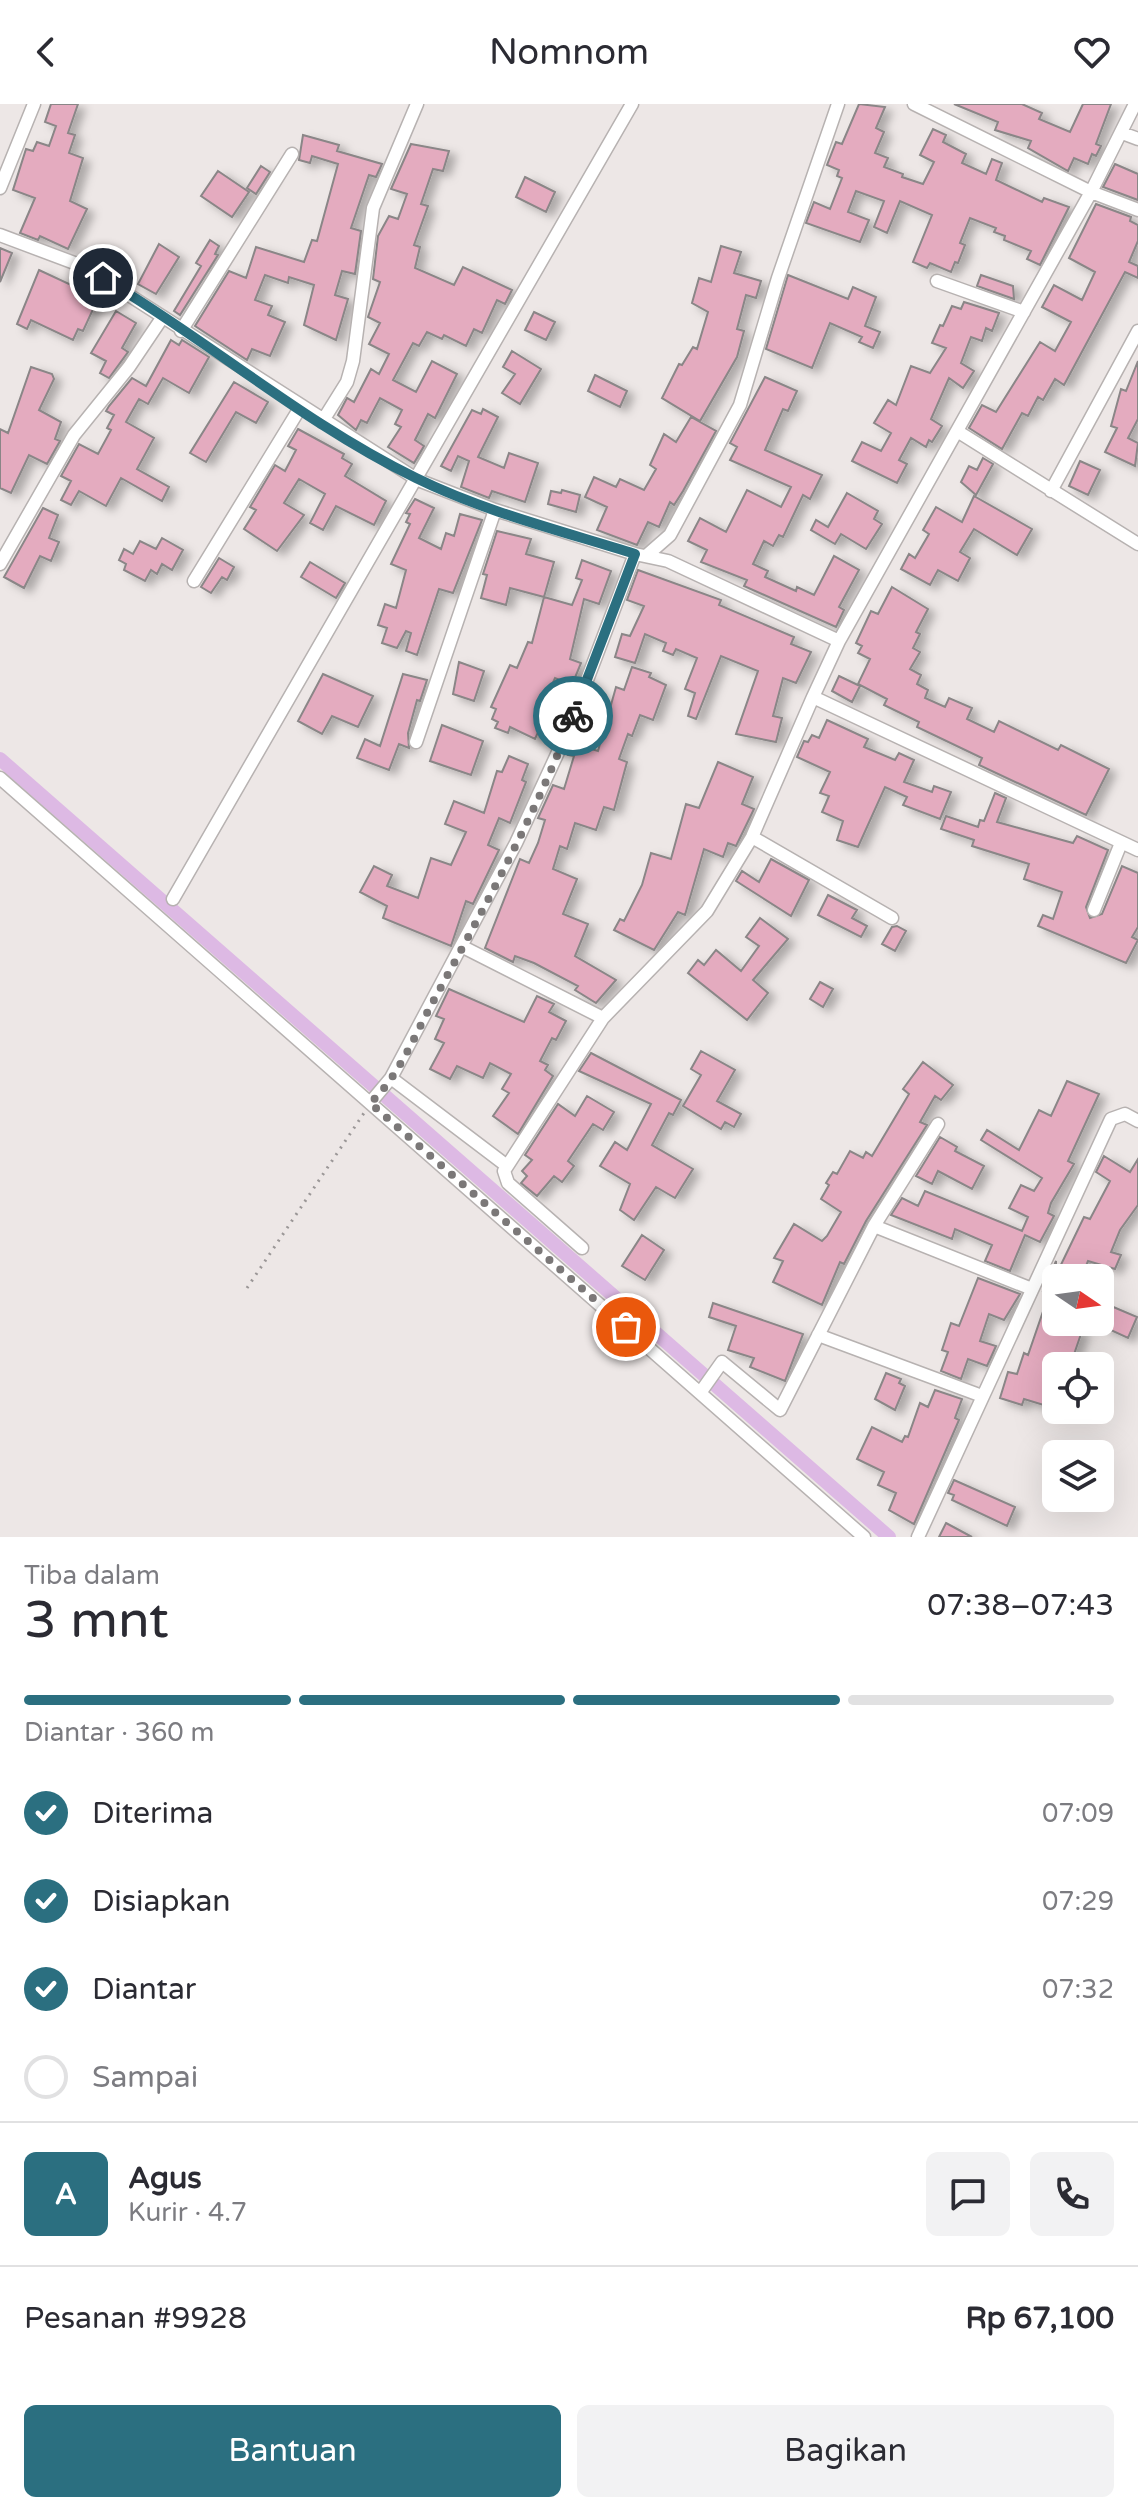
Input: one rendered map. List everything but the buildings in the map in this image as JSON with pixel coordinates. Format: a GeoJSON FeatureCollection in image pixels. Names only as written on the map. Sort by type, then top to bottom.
{"type":"FeatureCollection","features":[{"type":"Feature","properties":{"kind":"street"},"geometry":{"type":"LineString","coordinates":[[0,188],[34,104]]}},
{"type":"Feature","properties":{"kind":"street"},"geometry":{"type":"LineString","coordinates":[[322,422],[347,382],[353,361],[373,208],[417,104]]}},
{"type":"Feature","properties":{"kind":"street"},"geometry":{"type":"LineString","coordinates":[[173,899],[418,480],[632,104]]}},
{"type":"Feature","properties":{"kind":"street"},"geometry":{"type":"LineString","coordinates":[[668,561],[670,535],[740,405],[778,278],[838,104]]}},
{"type":"Feature","properties":{"kind":"street"},"geometry":{"type":"LineString","coordinates":[[914,104],[1091,192],[1138,210]]}},
{"type":"Feature","properties":{"kind":"street"},"geometry":{"type":"LineString","coordinates":[[582,1248],[508,1183],[504,1175],[507,1166],[603,1018],[707,911],[752,837],[839,641],[1091,192],[1135,104]]}},
{"type":"Feature","properties":{"kind":"street"},"geometry":{"type":"LineString","coordinates":[[1122,133],[1138,139]]}},
{"type":"Feature","properties":{"kind":"street"},"geometry":{"type":"LineString","coordinates":[[181,331],[292,154]]}},
{"type":"Feature","properties":{"kind":"street"},"geometry":{"type":"LineString","coordinates":[[0,235],[85,267],[300,408],[418,480],[495,510],[668,561],[839,641]]}},
{"type":"Feature","properties":{"kind":"street"},"geometry":{"type":"LineString","coordinates":[[937,281],[1024,312]]}},
{"type":"Feature","properties":{"kind":"street"},"geometry":{"type":"LineString","coordinates":[[2,554],[74,435],[129,367],[162,318]]}},
{"type":"Feature","properties":{"kind":"street"},"geometry":{"type":"LineString","coordinates":[[1051,491],[1138,331]]}},
{"type":"Feature","properties":{"kind":"street"},"geometry":{"type":"LineString","coordinates":[[194,581],[300,408]]}},
{"type":"Feature","properties":{"kind":"street"},"geometry":{"type":"LineString","coordinates":[[957,431],[1138,544]]}},
{"type":"Feature","properties":{"kind":"street"},"geometry":{"type":"LineString","coordinates":[[416,742],[495,510]]}},
{"type":"Feature","properties":{"kind":"street"},"geometry":{"type":"LineString","coordinates":[[372,1102],[389,1081],[463,947],[566,735],[640,555],[670,535]]}},
{"type":"Feature","properties":{"kind":"street"},"geometry":{"type":"LineString","coordinates":[[813,697],[1138,850]]}},
{"type":"Feature","properties":{"kind":"street"},"geometry":{"type":"LineString","coordinates":[[0,778],[703,1389],[864,1537]]}},
{"type":"Feature","properties":{"kind":"street"},"geometry":{"type":"LineString","coordinates":[[752,837],[892,918]]}},
{"type":"Feature","properties":{"kind":"street"},"geometry":{"type":"LineString","coordinates":[[1094,910],[1121,843]]}},
{"type":"Feature","properties":{"kind":"street"},"geometry":{"type":"LineString","coordinates":[[463,947],[603,1018]]}},
{"type":"Feature","properties":{"kind":"street"},"geometry":{"type":"LineString","coordinates":[[389,1081],[507,1166]]}},
{"type":"Feature","properties":{"kind":"street"},"geometry":{"type":"LineString","coordinates":[[918,1537],[1111,1119],[1125,1114],[1138,1121]]}},
{"type":"Feature","properties":{"kind":"street"},"geometry":{"type":"LineString","coordinates":[[703,1389],[720,1362],[779,1411],[874,1226],[938,1124]]}},
{"type":"Feature","properties":{"kind":"street"},"geometry":{"type":"LineString","coordinates":[[874,1226],[1032,1289]]}},
{"type":"Feature","properties":{"kind":"street"},"geometry":{"type":"LineString","coordinates":[[818,1335],[982,1396]]}},
{"type":"Feature","properties":{"kind":"path"},"geometry":{"type":"LineString","coordinates":[[247,1288],[372,1102]]}},
{"type":"Feature","properties":{"kind":"waterway"},"geometry":{"type":"LineString","coordinates":[[0,759],[889,1537]]}},
{"type":"Feature","properties":{"kind":"way so far"},"geometry":{"type":"LineString","coordinates":[[573,716],[516,843],[463,947],[388,1084],[370,1103],[626,1327]]}},
{"type":"Feature","properties":{"kind":"route"},"geometry":{"type":"LineString","coordinates":[[103,278],[322,422],[418,480],[495,510],[635,554],[573,716]]}}]}
